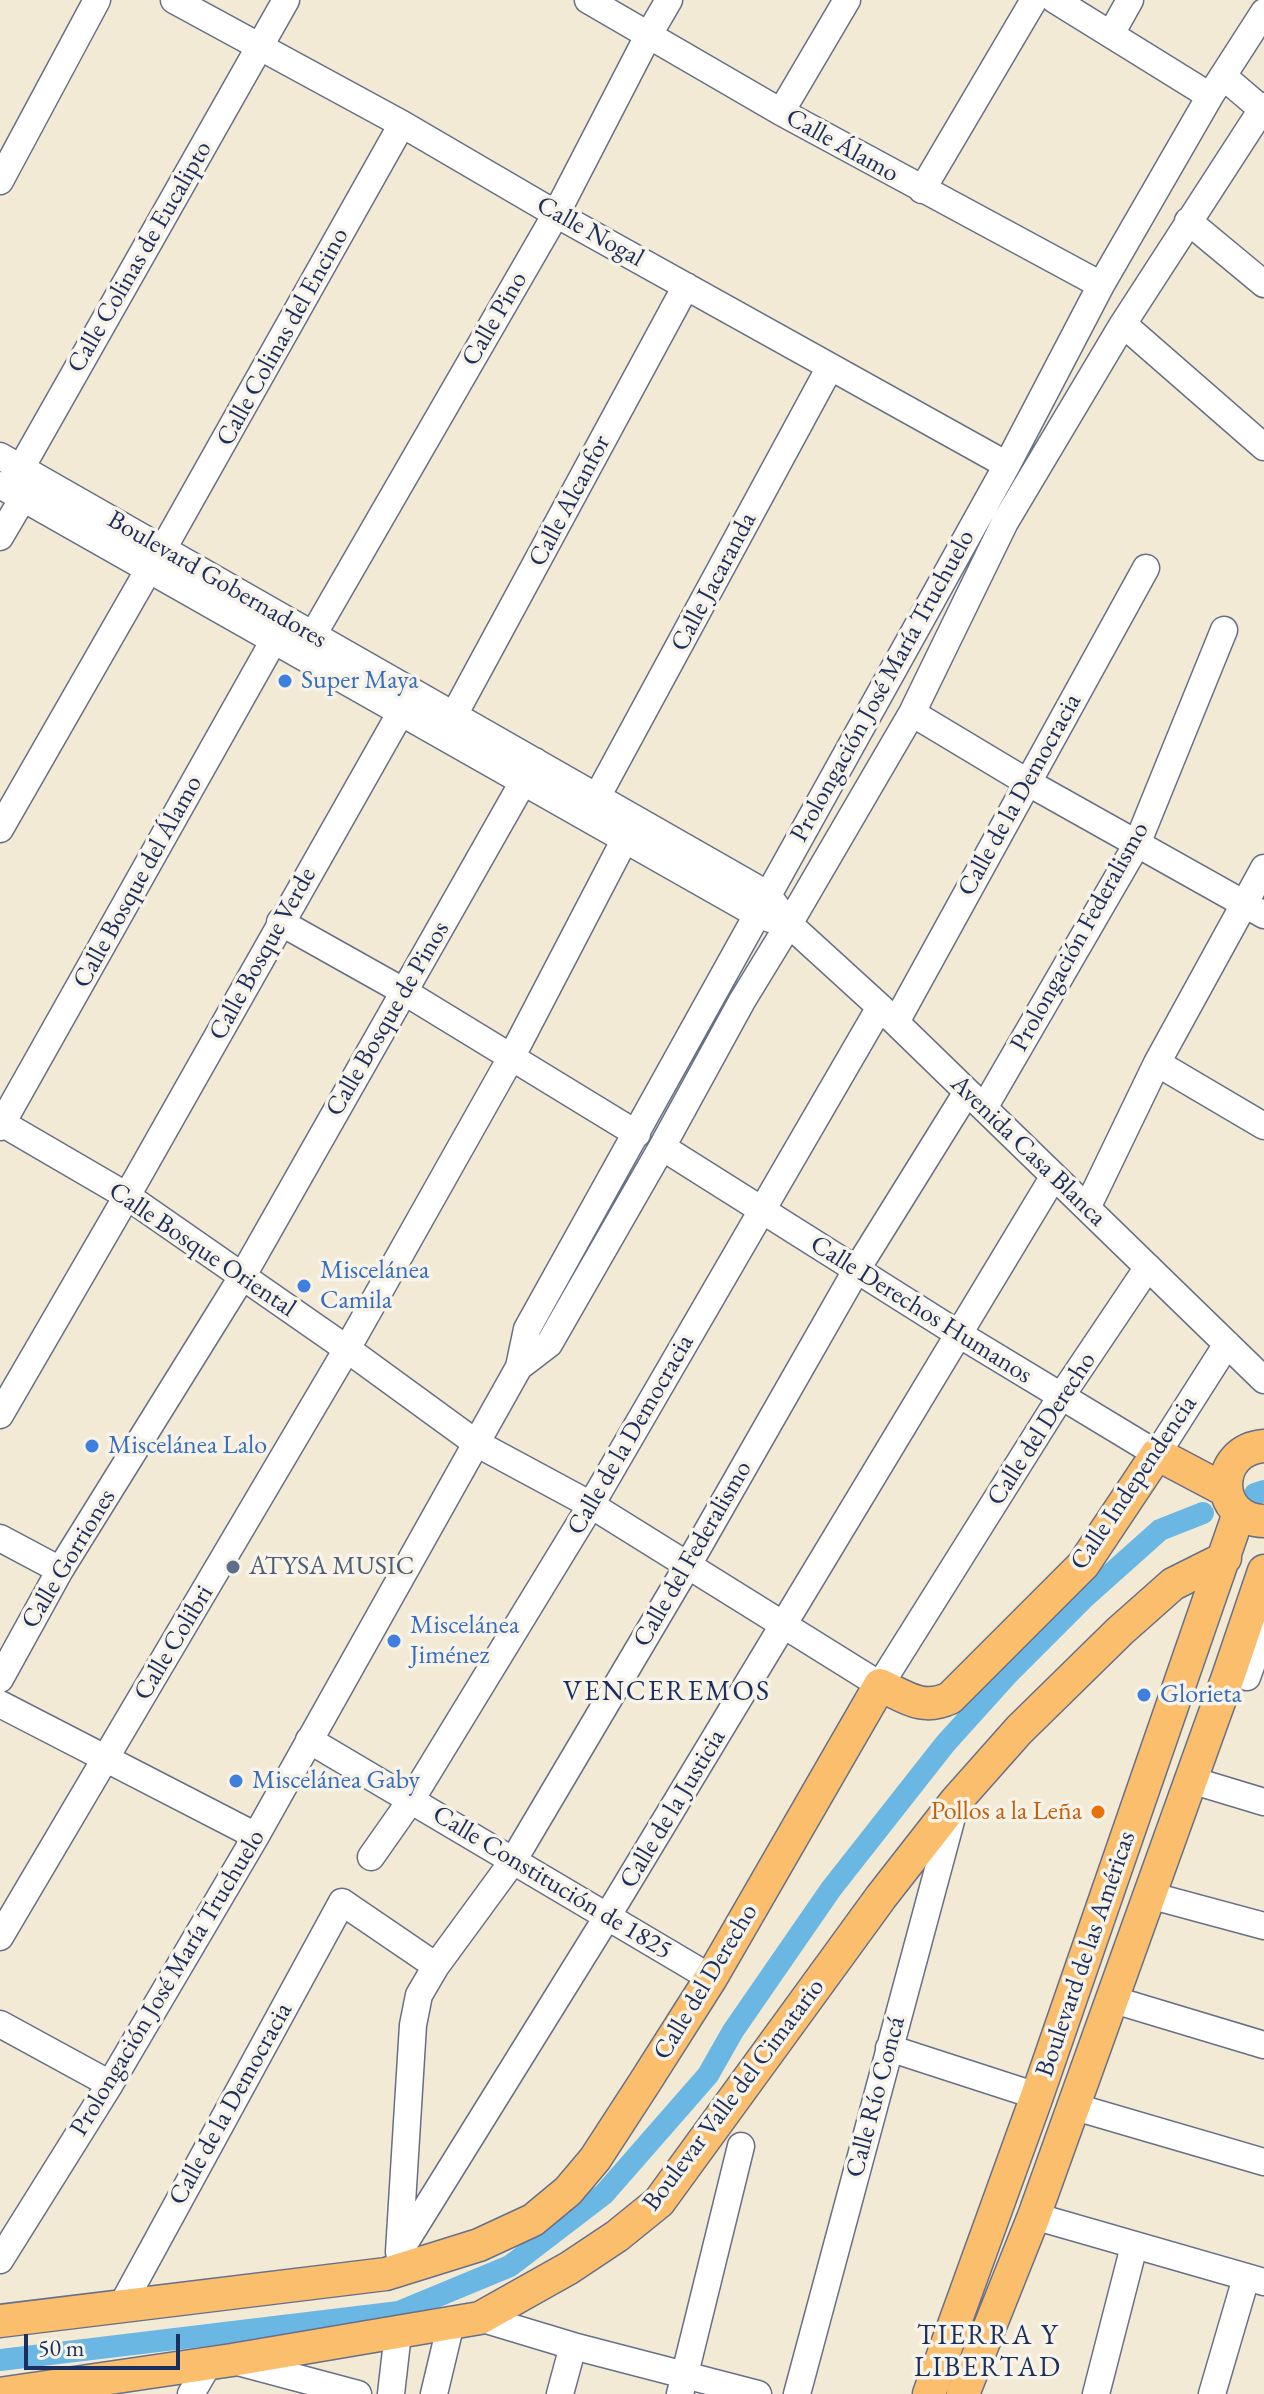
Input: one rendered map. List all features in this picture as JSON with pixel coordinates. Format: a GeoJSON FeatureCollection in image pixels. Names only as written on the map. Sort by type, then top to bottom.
{"type":"FeatureCollection","features":[{"type":"Feature","properties":{"kind":"main road","name":"Boulevard de las Américas"},"geometry":{"type":"LineString","coordinates":[[929,2394],[1243,1508],[1228,1470],[1246,1449],[1261,1442]]}},
{"type":"Feature","properties":{"kind":"main road","name":"Calle Derechos Humanos"},"geometry":{"type":"LineString","coordinates":[[1157,1454],[1243,1508]]}},
{"type":"Feature","properties":{"kind":"main road","name":"Calle Independencia"},"geometry":{"type":"LineString","coordinates":[[880,1685],[917,1703],[935,1705],[950,1698],[1083,1565],[1157,1454]]}},
{"type":"Feature","properties":{"kind":"main road","name":"Boulevar Valle del Cimatario"},"geometry":{"type":"LineString","coordinates":[[0,2394],[62,2390],[465,2321],[569,2268],[617,2236],[659,2202],[881,1897],[956,1801],[1019,1730],[1173,1584],[1225,1558]]}},
{"type":"Feature","properties":{"kind":"main road","name":"Boulevard de las Américas"},"geometry":{"type":"LineString","coordinates":[[963,2394],[1034,2216],[1191,1780],[1247,1678],[1264,1571]]}},
{"type":"Feature","properties":{"kind":"main road","name":"Calle del Derecho"},"geometry":{"type":"LineString","coordinates":[[0,2321],[121,2307],[392,2263],[492,2239],[533,2220],[568,2191],[595,2159],[711,1978],[880,1685]]}},
{"type":"Feature","properties":{"kind":"street"},"geometry":{"type":"LineString","coordinates":[[0,181],[97,0]]}},
{"type":"Feature","properties":{"kind":"street","name":"Calle Nogal"},"geometry":{"type":"LineString","coordinates":[[174,0],[402,124],[556,214],[1007,465]]}},
{"type":"Feature","properties":{"kind":"street","name":"Calle Colinas de Eucalipto"},"geometry":{"type":"LineString","coordinates":[[10,462],[286,0]]}},
{"type":"Feature","properties":{"kind":"street","name":"Calle Álamo"},"geometry":{"type":"LineString","coordinates":[[588,0],[781,112],[1101,285]]}},
{"type":"Feature","properties":{"kind":"street","name":"Calle Pino"},"geometry":{"type":"LineString","coordinates":[[313,635],[556,214],[669,0]]}},
{"type":"Feature","properties":{"kind":"street"},"geometry":{"type":"LineString","coordinates":[[781,112],[847,0]]}},
{"type":"Feature","properties":{"kind":"street"},"geometry":{"type":"LineString","coordinates":[[922,190],[1034,0]]}},
{"type":"Feature","properties":{"kind":"street"},"geometry":{"type":"LineString","coordinates":[[1055,0],[1111,34],[1263,108],[1123,324],[1264,447]]}},
{"type":"Feature","properties":{"kind":"street"},"geometry":{"type":"LineString","coordinates":[[1111,34],[1130,0]]}},
{"type":"Feature","properties":{"kind":"street","name":"Prolongación José María Truchuelo"},"geometry":{"type":"LineString","coordinates":[[0,2260],[110,2084],[256,1836],[519,1367],[527,1329],[1007,465],[1101,285],[1217,86],[1264,12]]}},
{"type":"Feature","properties":{"kind":"street","name":"Calle Colinas del Encino"},"geometry":{"type":"LineString","coordinates":[[0,829],[402,124]]}},
{"type":"Feature","properties":{"kind":"street"},"geometry":{"type":"LineString","coordinates":[[1188,221],[1264,284]]}},
{"type":"Feature","properties":{"kind":"street","name":"Calle Alcanfor"},"geometry":{"type":"LineString","coordinates":[[454,715],[686,286]]}},
{"type":"Feature","properties":{"kind":"street","name":"Prolongación José María Truchuelo"},"geometry":{"type":"LineString","coordinates":[[519,1367],[549,1344],[742,1001],[912,713],[1005,522],[1123,324]]}},
{"type":"Feature","properties":{"kind":"street","name":"Calle Jacaranda"},"geometry":{"type":"LineString","coordinates":[[597,797],[830,367]]}},
{"type":"Feature","properties":{"kind":"street","name":"Boulevard Gobernadores"},"geometry":{"type":"LineString","coordinates":[[10,462],[274,640],[401,712],[529,771],[597,797],[763,904]]}},
{"type":"Feature","properties":{"kind":"street"},"geometry":{"type":"LineString","coordinates":[[0,537],[11,491]]}},
{"type":"Feature","properties":{"kind":"street","name":"Boulevard Gobernadores"},"geometry":{"type":"LineString","coordinates":[[11,491],[313,635],[454,715],[625,839],[763,904]]}},
{"type":"Feature","properties":{"kind":"street","name":"Calle de la Democracia"},"geometry":{"type":"LineString","coordinates":[[371,1857],[411,1800],[591,1505],[761,1211],[888,1015],[1027,782],[1146,568]]}},
{"type":"Feature","properties":{"kind":"street","name":"Prolongación Federalismo"},"geometry":{"type":"LineString","coordinates":[[976,1100],[1137,844],[1224,630]]}},
{"type":"Feature","properties":{"kind":"street","name":"Calle Bosque del Álamo"},"geometry":{"type":"LineString","coordinates":[[1,1124],[274,640]]}},
{"type":"Feature","properties":{"kind":"street","name":"Calle Bosque Verde"},"geometry":{"type":"LineString","coordinates":[[0,1415],[401,712]]}},
{"type":"Feature","properties":{"kind":"street"},"geometry":{"type":"LineString","coordinates":[[912,713],[1254,910]]}},
{"type":"Feature","properties":{"kind":"street","name":"Calle Bosque de Pinos"},"geometry":{"type":"LineString","coordinates":[[242,1277],[529,771]]}},
{"type":"Feature","properties":{"kind":"street","name":"Calle Colibri"},"geometry":{"type":"LineString","coordinates":[[0,1937],[347,1349],[512,1056],[625,839]]}},
{"type":"Feature","properties":{"kind":"street"},"geometry":{"type":"LineString","coordinates":[[1087,1208],[1157,1063],[1254,910],[1264,868]]}},
{"type":"Feature","properties":{"kind":"street","name":"Avenida Casa Blanca"},"geometry":{"type":"LineString","coordinates":[[763,904],[888,1015],[1264,1380]]}},
{"type":"Feature","properties":{"kind":"street"},"geometry":{"type":"LineString","coordinates":[[280,922],[403,991],[637,1134]]}},
{"type":"Feature","properties":{"kind":"street"},"geometry":{"type":"LineString","coordinates":[[1157,1063],[1264,1126]]}},
{"type":"Feature","properties":{"kind":"street","name":"Calle del Federalismo"},"geometry":{"type":"LineString","coordinates":[[392,2263],[413,2025],[419,1995],[436,1966],[513,1861],[688,1565],[857,1269],[976,1100]]}},
{"type":"Feature","properties":{"kind":"street","name":"Calle Bosque Oriental"},"geometry":{"type":"LineString","coordinates":[[1,1124],[127,1196],[476,1443],[591,1505],[880,1685]]}},
{"type":"Feature","properties":{"kind":"street","name":"Calle Derechos Humanos"},"geometry":{"type":"LineString","coordinates":[[662,1147],[1060,1398],[1157,1454]]}},
{"type":"Feature","properties":{"kind":"street","name":"Calle de la Justicia"},"geometry":{"type":"LineString","coordinates":[[392,2263],[607,1917],[1054,1176]]}},
{"type":"Feature","properties":{"kind":"street","name":"Calle del Derecho"},"geometry":{"type":"LineString","coordinates":[[880,1685],[1060,1398],[1148,1267]]}},
{"type":"Feature","properties":{"kind":"street","name":"Calle Gorriones"},"geometry":{"type":"LineString","coordinates":[[0,1679],[60,1570],[242,1277]]}},
{"type":"Feature","properties":{"kind":"street","name":"Calle Independencia"},"geometry":{"type":"LineString","coordinates":[[1157,1454],[1227,1344]]}},
{"type":"Feature","properties":{"kind":"street"},"geometry":{"type":"LineString","coordinates":[[0,1538],[60,1570]]}},
{"type":"Feature","properties":{"kind":"street","name":"Boulevard de las Américas"},"geometry":{"type":"LineString","coordinates":[[1247,1678],[1264,1630]]}},
{"type":"Feature","properties":{"kind":"street"},"geometry":{"type":"LineString","coordinates":[[0,1704],[256,1836]]}},
{"type":"Feature","properties":{"kind":"street","name":"Calle Constitución de 1825"},"geometry":{"type":"LineString","coordinates":[[309,1740],[711,1978]]}},
{"type":"Feature","properties":{"kind":"street"},"geometry":{"type":"LineString","coordinates":[[1191,1780],[1264,1802]]}},
{"type":"Feature","properties":{"kind":"street","name":"Calle Río Concá"},"geometry":{"type":"LineString","coordinates":[[797,2394],[956,1801]]}},
{"type":"Feature","properties":{"kind":"street"},"geometry":{"type":"LineString","coordinates":[[1149,1895],[1264,1926]]}},
{"type":"Feature","properties":{"kind":"street","name":"Calle de la Democracia"},"geometry":{"type":"LineString","coordinates":[[121,2307],[342,1902],[436,1966]]}},
{"type":"Feature","properties":{"kind":"street"},"geometry":{"type":"LineString","coordinates":[[1111,1999],[1264,2045]]}},
{"type":"Feature","properties":{"kind":"street"},"geometry":{"type":"LineString","coordinates":[[0,2024],[110,2084]]}},
{"type":"Feature","properties":{"kind":"street"},"geometry":{"type":"LineString","coordinates":[[889,2048],[1037,2096]]}},
{"type":"Feature","properties":{"kind":"street"},"geometry":{"type":"LineString","coordinates":[[1072,2106],[1264,2162]]}},
{"type":"Feature","properties":{"kind":"street"},"geometry":{"type":"LineString","coordinates":[[682,2385],[741,2146]]}},
{"type":"Feature","properties":{"kind":"street"},"geometry":{"type":"LineString","coordinates":[[1034,2216],[1255,2280],[1212,2394]]}},
{"type":"Feature","properties":{"kind":"street"},"geometry":{"type":"LineString","coordinates":[[1096,2394],[1134,2246]]}},
{"type":"Feature","properties":{"kind":"street"},"geometry":{"type":"LineString","coordinates":[[434,2394],[465,2321],[573,2346],[682,2385],[758,2394]]}},
{"type":"Feature","properties":{"kind":"street"},"geometry":{"type":"LineString","coordinates":[[391,2394],[398,2333]]}},
{"type":"Feature","properties":{"kind":"street"},"geometry":{"type":"LineString","coordinates":[[560,2394],[573,2346]]}},
{"type":"Feature","properties":{"kind":"street"},"geometry":{"type":"LineString","coordinates":[[191,2394],[221,2362],[358,2394]]}},
{"type":"Feature","properties":{"kind":"waterway"},"geometry":{"type":"LineString","coordinates":[[1255,1494],[1264,1491]]}},
{"type":"Feature","properties":{"kind":"waterway"},"geometry":{"type":"LineString","coordinates":[[0,2360],[399,2312],[510,2266],[604,2194],[708,2075],[733,2031],[831,1889],[945,1744],[1009,1673],[1085,1597],[1160,1530],[1203,1513]]}},
{"type":"Feature","properties":{"kind":"place","name":"Super Maya"},"geometry":{"type":"Point","coordinates":[285,681]}},
{"type":"Feature","properties":{"kind":"place","name":"Miscelánea Camila"},"geometry":{"type":"Point","coordinates":[304,1286]}},
{"type":"Feature","properties":{"kind":"place","name":"Miscelánea Lalo"},"geometry":{"type":"Point","coordinates":[92,1446]}},
{"type":"Feature","properties":{"kind":"place","name":"ATYSA MUSIC"},"geometry":{"type":"Point","coordinates":[233,1567]}},
{"type":"Feature","properties":{"kind":"place","name":"Miscelánea Jiménez"},"geometry":{"type":"Point","coordinates":[394,1641]}},
{"type":"Feature","properties":{"kind":"place","name":"Glorieta"},"geometry":{"type":"Point","coordinates":[1144,1695]}},
{"type":"Feature","properties":{"kind":"place","name":"Miscelánea Gaby"},"geometry":{"type":"Point","coordinates":[236,1781]}},
{"type":"Feature","properties":{"kind":"place","name":"Pollos a la Leña"},"geometry":{"type":"Point","coordinates":[1098,1812]}},
{"type":"Feature","properties":{"kind":"district","name":"VENCEREMOS"},"geometry":{"type":"Point","coordinates":[667,1692]}},
{"type":"Feature","properties":{"kind":"district","name":"TIERRA Y LIBERTAD"},"geometry":{"type":"Point","coordinates":[988,2352]}}]}
